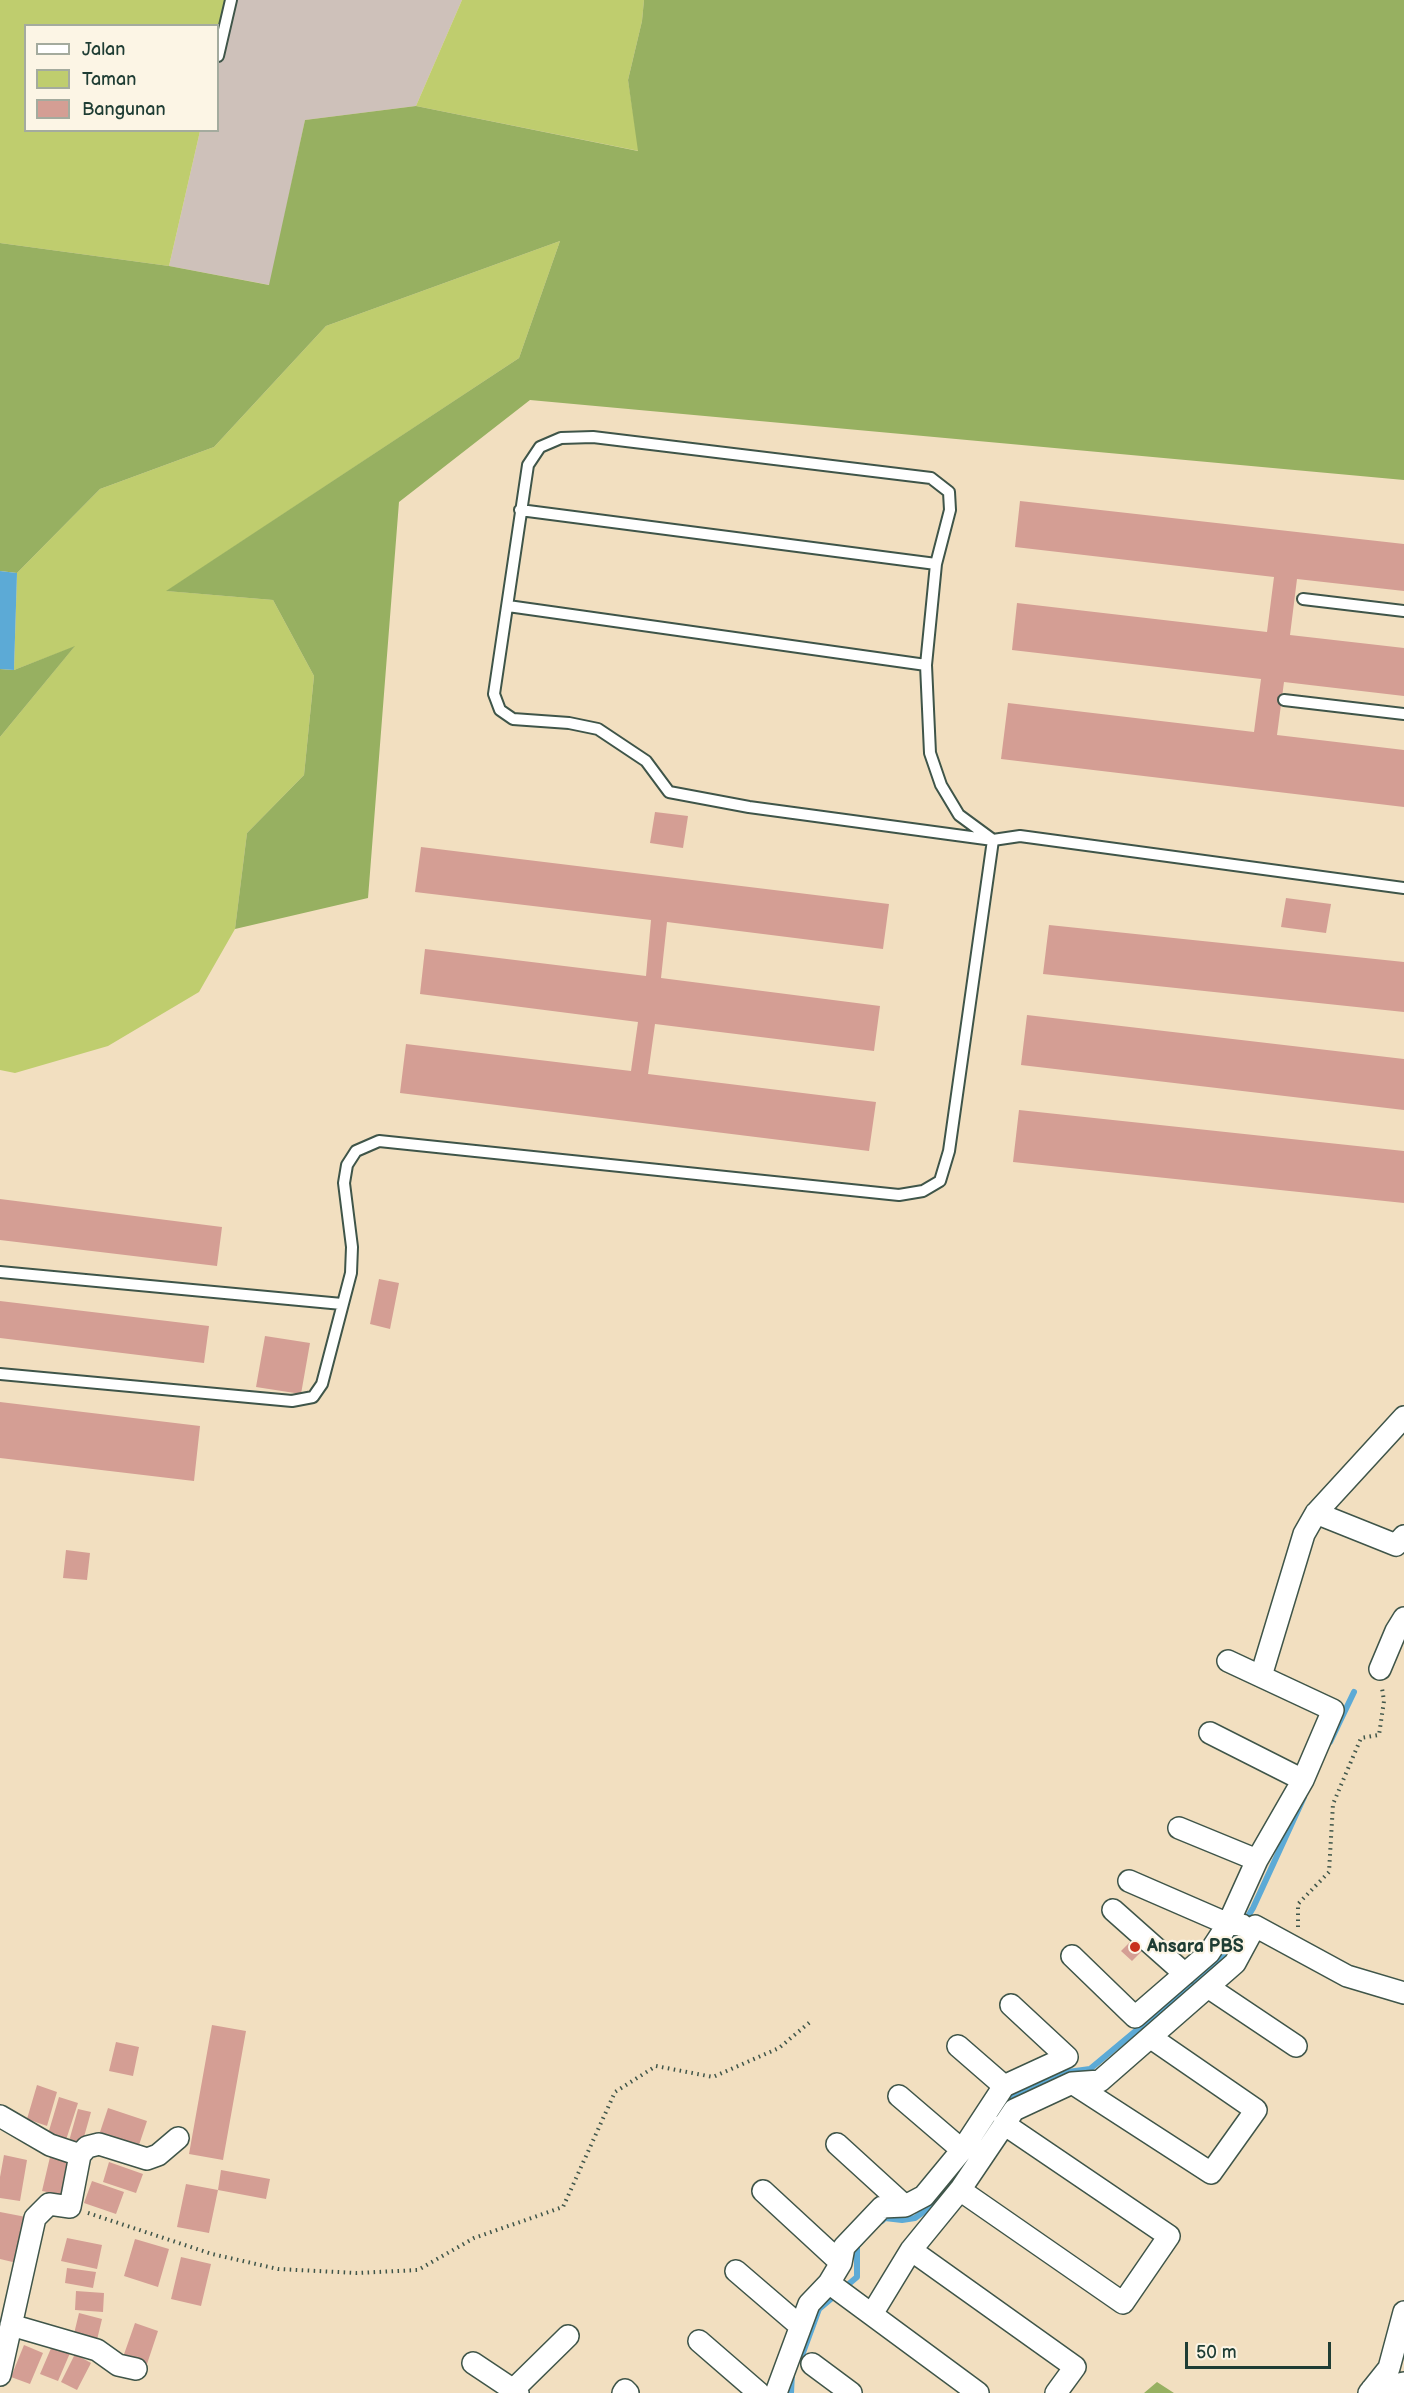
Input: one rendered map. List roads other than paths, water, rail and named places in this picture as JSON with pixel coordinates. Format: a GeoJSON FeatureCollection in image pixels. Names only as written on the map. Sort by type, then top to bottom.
{"type":"FeatureCollection","features":[{"type":"Feature","properties":{"kind":"street"},"geometry":{"type":"LineString","coordinates":[[1261,1677],[1304,1534],[1316,1513],[1404,1417]]}},
{"type":"Feature","properties":{"kind":"street"},"geometry":{"type":"LineString","coordinates":[[1316,1513],[1396,1545],[1404,1536]]}},
{"type":"Feature","properties":{"kind":"street"},"geometry":{"type":"LineString","coordinates":[[1380,1669],[1404,1618]]}},
{"type":"Feature","properties":{"kind":"street"},"geometry":{"type":"LineString","coordinates":[[1072,1956],[1135,2017],[1209,1953],[1228,1924],[1257,1860],[1303,1780],[1333,1710],[1228,1661]]}},
{"type":"Feature","properties":{"kind":"street"},"geometry":{"type":"LineString","coordinates":[[1210,1733],[1303,1780]]}},
{"type":"Feature","properties":{"kind":"street"},"geometry":{"type":"LineString","coordinates":[[1179,1828],[1257,1860]]}},
{"type":"Feature","properties":{"kind":"street"},"geometry":{"type":"LineString","coordinates":[[1129,1881],[1228,1924],[1256,1926],[1347,1976],[1404,1993]]}},
{"type":"Feature","properties":{"kind":"street"},"geometry":{"type":"LineString","coordinates":[[1113,1910],[1185,1974]]}},
{"type":"Feature","properties":{"kind":"street"},"geometry":{"type":"LineString","coordinates":[[872,2314],[911,2250],[960,2190],[1014,2109],[1072,2083],[1100,2081],[1235,1963],[1256,1926]]}},
{"type":"Feature","properties":{"kind":"street"},"geometry":{"type":"LineString","coordinates":[[1208,1987],[1296,2046]]}},
{"type":"Feature","properties":{"kind":"street"},"geometry":{"type":"LineString","coordinates":[[776,2393],[810,2304],[829,2283],[841,2263],[844,2247],[882,2206],[906,2206],[924,2196],[962,2150],[1004,2086],[1067,2057],[1011,2005]]}},
{"type":"Feature","properties":{"kind":"street"},"geometry":{"type":"LineString","coordinates":[[1072,2083],[1211,2173],[1256,2110],[1150,2037]]}},
{"type":"Feature","properties":{"kind":"street"},"geometry":{"type":"LineString","coordinates":[[958,2046],[1004,2086]]}},
{"type":"Feature","properties":{"kind":"street"},"geometry":{"type":"LineString","coordinates":[[899,2096],[962,2150]]}},
{"type":"Feature","properties":{"kind":"street"},"geometry":{"type":"LineString","coordinates":[[0,2116],[50,2145],[80,2155]]}},
{"type":"Feature","properties":{"kind":"street"},"geometry":{"type":"LineString","coordinates":[[960,2190],[1123,2303],[1169,2236],[1004,2124]]}},
{"type":"Feature","properties":{"kind":"street"},"geometry":{"type":"LineString","coordinates":[[0,2375],[35,2218],[49,2204],[70,2207],[80,2155],[87,2147],[99,2144],[147,2159],[158,2155],[178,2138]]}},
{"type":"Feature","properties":{"kind":"street"},"geometry":{"type":"LineString","coordinates":[[837,2144],[906,2206]]}},
{"type":"Feature","properties":{"kind":"street"},"geometry":{"type":"LineString","coordinates":[[763,2191],[841,2263]]}},
{"type":"Feature","properties":{"kind":"street"},"geometry":{"type":"LineString","coordinates":[[911,2250],[1075,2367],[1056,2393]]}},
{"type":"Feature","properties":{"kind":"street"},"geometry":{"type":"LineString","coordinates":[[736,2271],[800,2326]]}},
{"type":"Feature","properties":{"kind":"street"},"geometry":{"type":"LineString","coordinates":[[829,2283],[977,2393]]}},
{"type":"Feature","properties":{"kind":"street"},"geometry":{"type":"LineString","coordinates":[[1371,2391],[1389,2368],[1404,2312]]}},
{"type":"Feature","properties":{"kind":"street"},"geometry":{"type":"LineString","coordinates":[[12,2325],[97,2350],[118,2365],[136,2369]]}},
{"type":"Feature","properties":{"kind":"street"},"geometry":{"type":"LineString","coordinates":[[473,2363],[515,2391],[568,2336]]}},
{"type":"Feature","properties":{"kind":"street"},"geometry":{"type":"LineString","coordinates":[[699,2342],[759,2393]]}},
{"type":"Feature","properties":{"kind":"street"},"geometry":{"type":"LineString","coordinates":[[812,2364],[851,2393]]}},
{"type":"Feature","properties":{"kind":"street"},"geometry":{"type":"LineString","coordinates":[[1371,2391],[1404,2383]]}},
{"type":"Feature","properties":{"kind":"street"},"geometry":{"type":"LineString","coordinates":[[623,2393],[625,2390],[628,2393]]}},
{"type":"Feature","properties":{"kind":"lane"},"geometry":{"type":"LineString","coordinates":[[219,52],[231,0]]}},
{"type":"Feature","properties":{"kind":"lane"},"geometry":{"type":"LineString","coordinates":[[993,840],[959,815],[940,784],[930,753],[926,665],[936,564],[950,510],[949,492],[931,478],[593,436],[561,438],[540,447],[528,465],[494,694],[500,710],[513,719],[569,723],[598,729],[646,761],[669,792],[749,807],[993,840],[1020,836],[1404,888]]}},
{"type":"Feature","properties":{"kind":"lane"},"geometry":{"type":"LineString","coordinates":[[520,510],[936,564]]}},
{"type":"Feature","properties":{"kind":"lane"},"geometry":{"type":"LineString","coordinates":[[1303,598],[1404,610]]}},
{"type":"Feature","properties":{"kind":"lane"},"geometry":{"type":"LineString","coordinates":[[508,606],[926,665]]}},
{"type":"Feature","properties":{"kind":"lane"},"geometry":{"type":"LineString","coordinates":[[1284,700],[1404,714]]}},
{"type":"Feature","properties":{"kind":"lane"},"geometry":{"type":"LineString","coordinates":[[0,1374],[292,1401],[313,1397],[322,1384],[351,1273],[352,1247],[344,1183],[346,1165],[356,1151],[380,1141],[899,1195],[923,1191],[940,1181],[950,1151],[993,840]]}},
{"type":"Feature","properties":{"kind":"lane"},"geometry":{"type":"LineString","coordinates":[[0,1272],[342,1304]]}},
{"type":"Feature","properties":{"kind":"water"},"geometry":{"type":"Polygon","coordinates":[[[0,571],[17,573],[14,670],[0,669],[0,571]]]}},
{"type":"Feature","properties":{"kind":"waterway"},"geometry":{"type":"LineString","coordinates":[[1330,1742],[1354,1692]]}},
{"type":"Feature","properties":{"kind":"waterway"},"geometry":{"type":"LineString","coordinates":[[995,2120],[1009,2098],[1068,2072],[1090,2069],[1223,1958],[1253,1908],[1304,1797]]}},
{"type":"Feature","properties":{"kind":"waterway"},"geometry":{"type":"LineString","coordinates":[[882,2221],[885,2218],[902,2220],[915,2218],[929,2208],[971,2156]]}},
{"type":"Feature","properties":{"kind":"waterway"},"geometry":{"type":"LineString","coordinates":[[793,2359],[801,2358],[819,2309],[857,2277],[857,2246],[860,2243]]}},
{"type":"Feature","properties":{"kind":"waterway"},"geometry":{"type":"LineString","coordinates":[[791,2393],[792,2373]]}},
{"type":"Feature","properties":{"kind":"place","name":"Ansara PBS"},"geometry":{"type":"Point","coordinates":[1135,1947]}}]}
